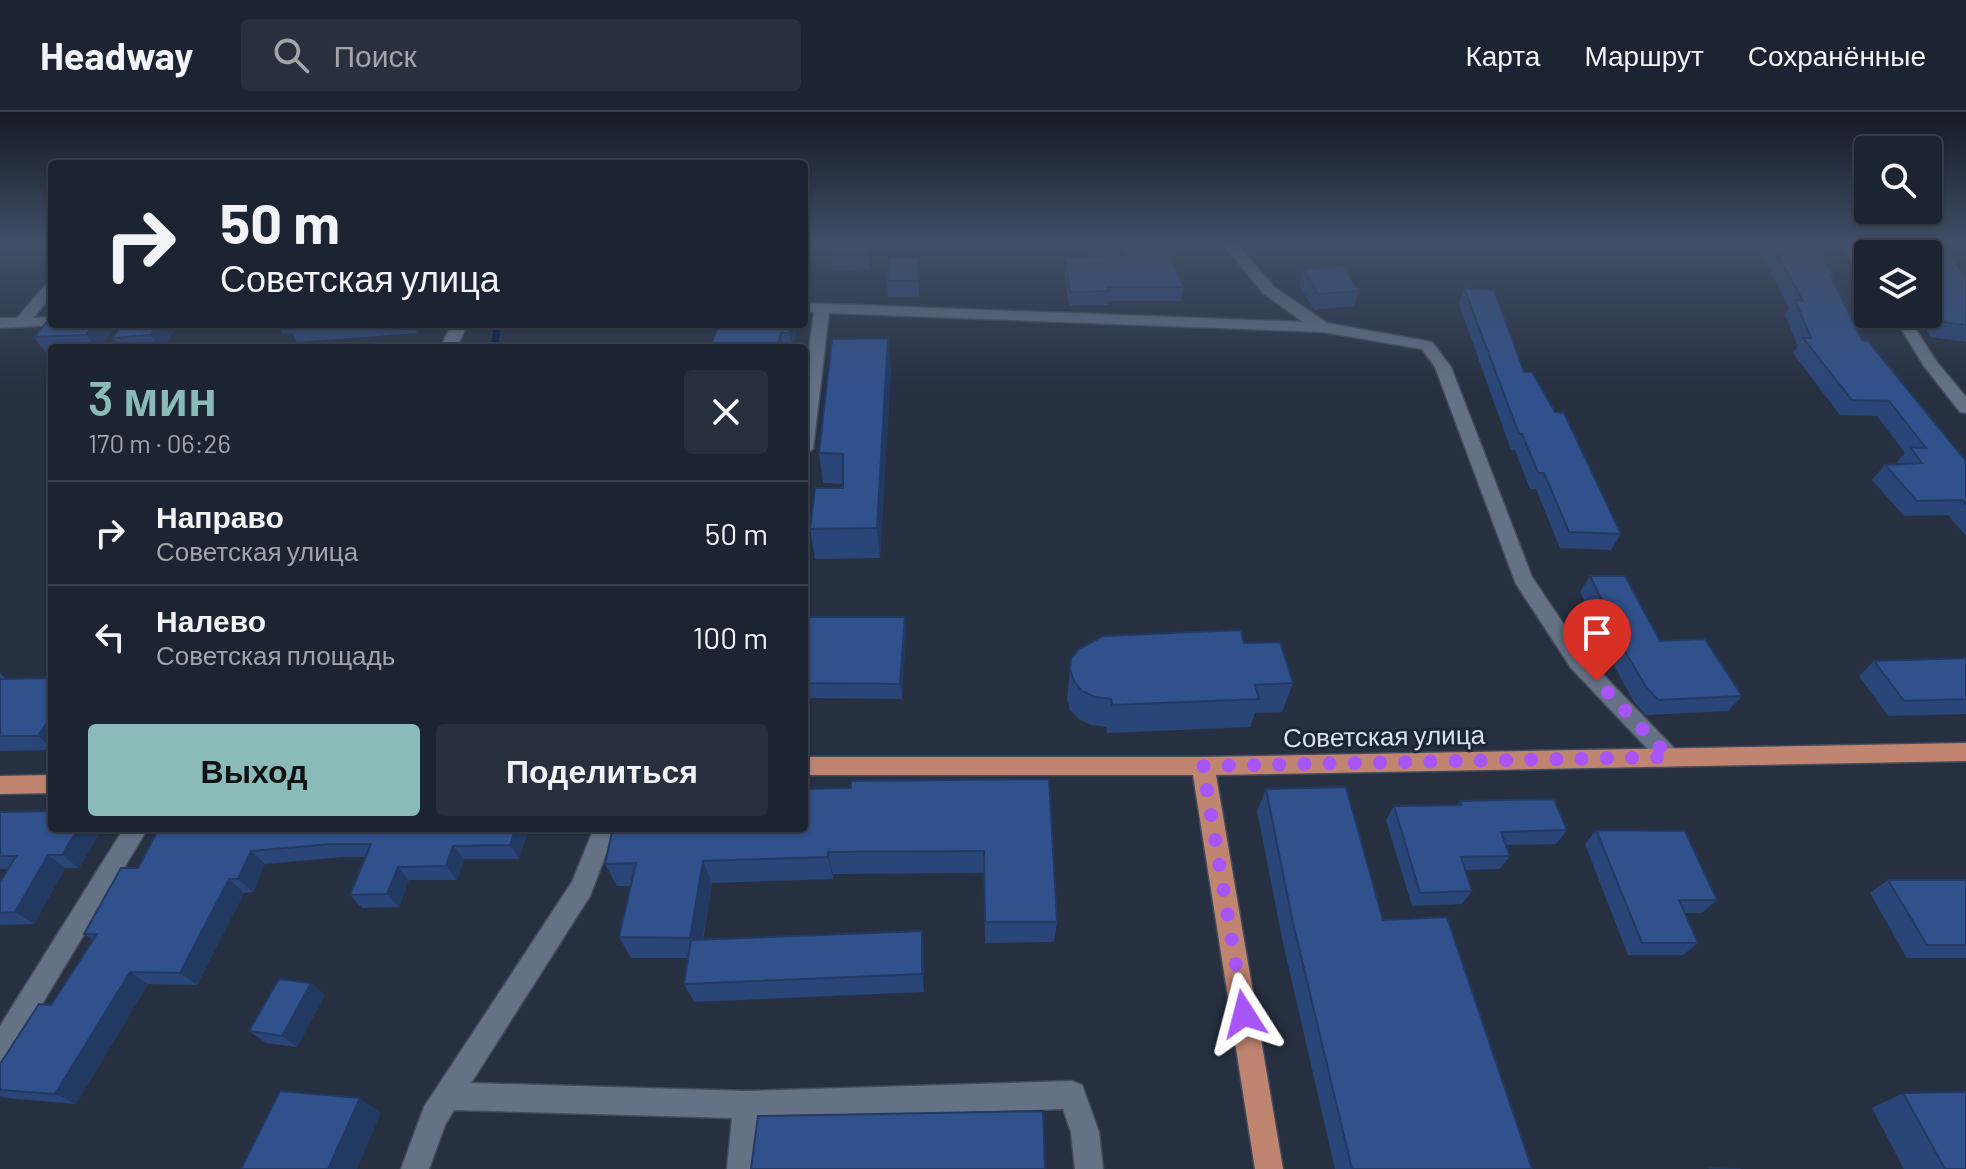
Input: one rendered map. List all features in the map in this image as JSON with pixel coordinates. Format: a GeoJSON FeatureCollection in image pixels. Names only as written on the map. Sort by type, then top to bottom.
{"type":"FeatureCollection","features":[{"type":"Feature","properties":{"kind":"main road","name":"Советская улица"},"geometry":{"type":"LineString","coordinates":[[808,766],[1203,766],[1966,752]]}},
{"type":"Feature","properties":{"kind":"main road"},"geometry":{"type":"LineString","coordinates":[[1203,766],[1269,1169]]}},
{"type":"Feature","properties":{"kind":"main road"},"geometry":{"type":"LineString","coordinates":[[0,785],[48,784]]}},
{"type":"Feature","properties":{"kind":"street"},"geometry":{"type":"LineString","coordinates":[[1268,290],[1289,308],[1323,327]]}},
{"type":"Feature","properties":{"kind":"street"},"geometry":{"type":"LineString","coordinates":[[21,323],[48,291]]}},
{"type":"Feature","properties":{"kind":"street"},"geometry":{"type":"LineString","coordinates":[[808,307],[1323,327],[1427,345],[1443,367],[1523,579],[1578,662],[1669,757]]}},
{"type":"Feature","properties":{"kind":"street"},"geometry":{"type":"LineString","coordinates":[[808,418],[822,308]]}},
{"type":"Feature","properties":{"kind":"street"},"geometry":{"type":"LineString","coordinates":[[0,323],[48,322]]}},
{"type":"Feature","properties":{"kind":"street"},"geometry":{"type":"LineString","coordinates":[[1908,328],[1930,363],[1966,408]]}},
{"type":"Feature","properties":{"kind":"street"},"geometry":{"type":"LineString","coordinates":[[0,1050],[135,832]]}},
{"type":"Feature","properties":{"kind":"street"},"geometry":{"type":"LineString","coordinates":[[415,1169],[434,1117],[582,888],[603,832]]}},
{"type":"Feature","properties":{"kind":"street"},"geometry":{"type":"LineString","coordinates":[[447,1096],[747,1105],[1072,1095],[1085,1132],[1089,1169]]}},
{"type":"Feature","properties":{"kind":"street"},"geometry":{"type":"LineString","coordinates":[[741,1169],[747,1105]]}},
{"type":"Feature","properties":{"kind":"building"},"geometry":{"type":"Polygon","coordinates":[[[1070,290],[1109,291],[1070,292],[1070,290]]]}},
{"type":"Feature","properties":{"kind":"building"},"geometry":{"type":"Polygon","coordinates":[[[1316,290],[1359,291],[1318,294],[1316,290]]]}},
{"type":"Feature","properties":{"kind":"building"},"geometry":{"type":"Polygon","coordinates":[[[1465,290],[1494,290],[1524,372],[1532,372],[1555,412],[1564,413],[1621,534],[1569,532],[1544,473],[1538,473],[1522,434],[1519,434],[1465,290]]]}},
{"type":"Feature","properties":{"kind":"building"},"geometry":{"type":"Polygon","coordinates":[[[1797,290],[1838,290],[1862,340],[1868,341],[1966,461],[1966,504],[1962,500],[1917,501],[1885,465],[1922,463],[1910,447],[1926,448],[1889,401],[1852,400],[1803,338],[1811,338],[1795,300],[1803,301],[1797,290]]]}},
{"type":"Feature","properties":{"kind":"building"},"geometry":{"type":"Polygon","coordinates":[[[1942,290],[1966,290],[1966,325],[1942,322],[1942,290]]]}},
{"type":"Feature","properties":{"kind":"building"},"geometry":{"type":"Polygon","coordinates":[[[48,321],[48,328],[91,328],[86,335],[34,337],[48,321]]]}},
{"type":"Feature","properties":{"kind":"building"},"geometry":{"type":"Polygon","coordinates":[[[119,328],[155,328],[151,335],[113,338],[119,328]]]}},
{"type":"Feature","properties":{"kind":"building"},"geometry":{"type":"Polygon","coordinates":[[[718,328],[791,328],[789,333],[781,333],[778,344],[712,344],[718,328]]]}},
{"type":"Feature","properties":{"kind":"building"},"geometry":{"type":"Polygon","coordinates":[[[888,338],[877,528],[810,529],[815,488],[843,488],[843,454],[819,453],[832,339],[888,338]]]}},
{"type":"Feature","properties":{"kind":"building"},"geometry":{"type":"Polygon","coordinates":[[[1590,576],[1625,576],[1660,641],[1705,639],[1742,696],[1658,700],[1646,687],[1620,643],[1623,643],[1590,576]]]}},
{"type":"Feature","properties":{"kind":"building"},"geometry":{"type":"Polygon","coordinates":[[[808,617],[905,617],[900,684],[808,683],[808,617]]]}},
{"type":"Feature","properties":{"kind":"building"},"geometry":{"type":"Polygon","coordinates":[[[1241,630],[1244,643],[1280,642],[1293,683],[1255,685],[1259,699],[1112,705],[1111,699],[1082,691],[1070,670],[1071,659],[1078,650],[1103,636],[1241,630]]]}},
{"type":"Feature","properties":{"kind":"building"},"geometry":{"type":"Polygon","coordinates":[[[1966,658],[1966,699],[1904,701],[1874,661],[1966,658]]]}},
{"type":"Feature","properties":{"kind":"building"},"geometry":{"type":"Polygon","coordinates":[[[48,678],[48,721],[38,736],[0,736],[0,679],[48,678]]]}},
{"type":"Feature","properties":{"kind":"building"},"geometry":{"type":"Polygon","coordinates":[[[1049,779],[1057,922],[985,922],[984,851],[828,852],[828,857],[703,861],[690,938],[619,937],[636,863],[605,864],[612,832],[808,832],[808,789],[851,788],[851,781],[1049,779]]]}},
{"type":"Feature","properties":{"kind":"building"},"geometry":{"type":"Polygon","coordinates":[[[1346,787],[1383,920],[1447,917],[1532,1169],[1352,1169],[1293,923],[1266,789],[1346,787]]]}},
{"type":"Feature","properties":{"kind":"building"},"geometry":{"type":"Polygon","coordinates":[[[1554,799],[1567,830],[1501,832],[1510,856],[1461,857],[1472,891],[1420,893],[1394,806],[1554,799]]]}},
{"type":"Feature","properties":{"kind":"building"},"geometry":{"type":"Polygon","coordinates":[[[48,811],[48,832],[76,832],[62,855],[48,855],[15,912],[0,913],[0,882],[16,856],[0,856],[0,812],[48,811]]]}},
{"type":"Feature","properties":{"kind":"building"},"geometry":{"type":"Polygon","coordinates":[[[1596,830],[1685,831],[1717,900],[1679,900],[1698,943],[1642,943],[1596,830]]]}},
{"type":"Feature","properties":{"kind":"building"},"geometry":{"type":"Polygon","coordinates":[[[157,832],[515,832],[510,845],[453,846],[446,866],[398,867],[387,894],[350,895],[371,844],[251,851],[238,879],[229,879],[180,973],[130,972],[55,1094],[0,1090],[0,1064],[39,1004],[51,1005],[97,934],[84,934],[121,868],[138,868],[157,832]]]}},
{"type":"Feature","properties":{"kind":"building"},"geometry":{"type":"Polygon","coordinates":[[[1888,880],[1966,880],[1966,945],[1927,945],[1888,880]]]}},
{"type":"Feature","properties":{"kind":"building"},"geometry":{"type":"Polygon","coordinates":[[[922,931],[922,974],[684,984],[691,940],[922,931]]]}},
{"type":"Feature","properties":{"kind":"building"},"geometry":{"type":"Polygon","coordinates":[[[279,979],[311,983],[282,1036],[249,1031],[279,979]]]}},
{"type":"Feature","properties":{"kind":"building"},"geometry":{"type":"Polygon","coordinates":[[[280,1091],[360,1098],[328,1169],[241,1169],[280,1091]]]}},
{"type":"Feature","properties":{"kind":"building"},"geometry":{"type":"Polygon","coordinates":[[[1966,1092],[1966,1169],[1945,1169],[1903,1093],[1966,1092]]]}},
{"type":"Feature","properties":{"kind":"building"},"geometry":{"type":"Polygon","coordinates":[[[1043,1111],[1045,1169],[751,1169],[758,1116],[1043,1111]]]}},
{"type":"Feature","properties":{"kind":"waterway"},"geometry":{"type":"LineString","coordinates":[[495,344],[497,328]]}},
{"type":"Feature","properties":{"kind":"route"},"geometry":{"type":"LineString","coordinates":[[1244,1014],[1203,766],[1669,757],[1597,681]]}}]}
